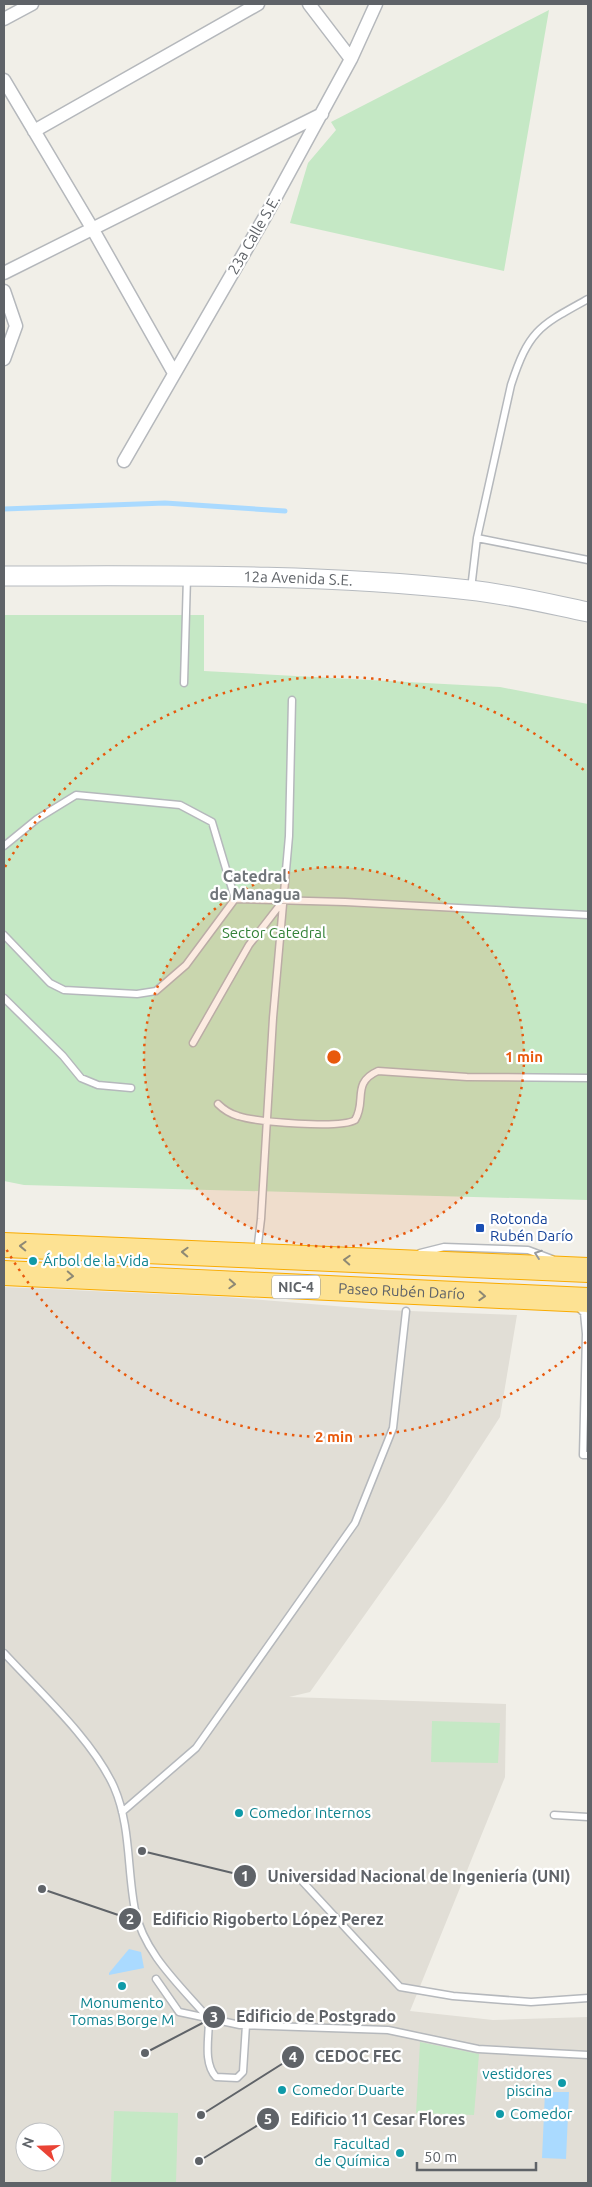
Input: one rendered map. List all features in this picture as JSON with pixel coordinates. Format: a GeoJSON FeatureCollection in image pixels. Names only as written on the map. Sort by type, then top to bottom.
{"type":"FeatureCollection","features":[{"type":"Feature","properties":{"kind":"highway","name":"Paseo Rubén Darío"},"geometry":{"type":"LineString","coordinates":[[4,1245],[586,1269]]}},
{"type":"Feature","properties":{"kind":"highway","name":"Paseo Rubén Darío"},"geometry":{"type":"LineString","coordinates":[[4,1273],[550,1300],[588,1300]]}},
{"type":"Feature","properties":{"kind":"street"},"geometry":{"type":"LineString","coordinates":[[4,19],[32,4]]}},
{"type":"Feature","properties":{"kind":"street"},"geometry":{"type":"LineString","coordinates":[[34,131],[258,4]]}},
{"type":"Feature","properties":{"kind":"street"},"geometry":{"type":"LineString","coordinates":[[309,4],[352,60]]}},
{"type":"Feature","properties":{"kind":"street","name":"23a Calle S.E."},"geometry":{"type":"LineString","coordinates":[[124,461],[266,215],[352,60],[376,4]]}},
{"type":"Feature","properties":{"kind":"street"},"geometry":{"type":"LineString","coordinates":[[4,80],[92,228],[174,373]]}},
{"type":"Feature","properties":{"kind":"street"},"geometry":{"type":"LineString","coordinates":[[4,273],[322,114]]}},
{"type":"Feature","properties":{"kind":"street"},"geometry":{"type":"LineString","coordinates":[[4,291],[16,326],[4,359]]}},
{"type":"Feature","properties":{"kind":"street","name":"12a Avenida S.E."},"geometry":{"type":"LineString","coordinates":[[4,576],[187,576],[395,583],[471,590],[588,612]]}},
{"type":"Feature","properties":{"kind":"lane"},"geometry":{"type":"LineString","coordinates":[[471,590],[477,538],[511,385],[519,361],[530,339],[546,322],[588,299]]}},
{"type":"Feature","properties":{"kind":"lane"},"geometry":{"type":"LineString","coordinates":[[477,538],[588,560]]}},
{"type":"Feature","properties":{"kind":"lane"},"geometry":{"type":"LineString","coordinates":[[184,683],[187,576]]}},
{"type":"Feature","properties":{"kind":"lane"},"geometry":{"type":"LineString","coordinates":[[257,1255],[262,1219],[272,1018],[289,836],[292,700]]}},
{"type":"Feature","properties":{"kind":"lane"},"geometry":{"type":"LineString","coordinates":[[4,846],[37,819],[76,795],[180,805],[212,822],[235,900]]}},
{"type":"Feature","properties":{"kind":"lane"},"geometry":{"type":"LineString","coordinates":[[235,900],[284,900],[588,915]]}},
{"type":"Feature","properties":{"kind":"lane"},"geometry":{"type":"LineString","coordinates":[[4,935],[50,984],[64,990],[137,994],[156,991],[186,965],[235,900]]}},
{"type":"Feature","properties":{"kind":"lane"},"geometry":{"type":"LineString","coordinates":[[193,1043],[249,945],[284,900]]}},
{"type":"Feature","properties":{"kind":"lane"},"geometry":{"type":"LineString","coordinates":[[4,998],[63,1056],[81,1078],[98,1085],[131,1088]]}},
{"type":"Feature","properties":{"kind":"lane"},"geometry":{"type":"LineString","coordinates":[[218,1104],[236,1115],[267,1121],[350,1123],[355,1120],[359,1111],[363,1082],[370,1074],[378,1070],[467,1077],[588,1078]]}},
{"type":"Feature","properties":{"kind":"lane"},"geometry":{"type":"LineString","coordinates":[[550,1300],[574,1302],[584,1313],[586,1334],[584,1454],[588,1455]]}},
{"type":"Feature","properties":{"kind":"lane"},"geometry":{"type":"LineString","coordinates":[[122,1812],[196,1748],[356,1523],[393,1428],[406,1311]]}},
{"type":"Feature","properties":{"kind":"lane"},"geometry":{"type":"LineString","coordinates":[[4,1653],[84,1740],[114,1787],[122,1812],[136,1912],[143,1932],[154,1956],[209,2019],[208,2062],[210,2070],[216,2077],[237,2078],[244,2072],[246,2025]]}},
{"type":"Feature","properties":{"kind":"lane"},"geometry":{"type":"LineString","coordinates":[[554,1815],[588,1817]]}},
{"type":"Feature","properties":{"kind":"lane"},"geometry":{"type":"LineString","coordinates":[[302,1881],[400,1987],[453,1996],[532,2002],[588,1998]]}},
{"type":"Feature","properties":{"kind":"lane"},"geometry":{"type":"LineString","coordinates":[[156,1979],[179,2012],[209,2019],[246,2025],[388,2030],[478,2049],[588,2055]]}},
{"type":"Feature","properties":{"kind":"shaded area"},"geometry":{"type":"Polygon","coordinates":[[[4,1287],[226,1297],[383,1310],[517,1315],[500,1417],[445,1502],[310,1692],[289,1697],[506,1704],[505,1777],[410,2011],[493,2020],[588,2017],[588,2183],[4,2183],[4,1287]]]}},
{"type":"Feature","properties":{"kind":"green space"},"geometry":{"type":"Polygon","coordinates":[[[549,10],[504,271],[290,223],[308,163],[336,130],[331,122],[549,10]]]}},
{"type":"Feature","properties":{"kind":"green space","name":"Sector Catedral"},"geometry":{"type":"Polygon","coordinates":[[[4,615],[204,615],[204,671],[500,687],[588,704],[588,1200],[24,1185],[4,1181],[4,615]]]}},
{"type":"Feature","properties":{"kind":"green space"},"geometry":{"type":"Polygon","coordinates":[[[432,1721],[500,1723],[498,1763],[431,1762],[432,1721]]]}},
{"type":"Feature","properties":{"kind":"green space"},"geometry":{"type":"Polygon","coordinates":[[[420,2042],[479,2054],[474,2115],[416,2113],[420,2042]]]}},
{"type":"Feature","properties":{"kind":"green space"},"geometry":{"type":"Polygon","coordinates":[[[114,2111],[178,2113],[176,2183],[111,2183],[114,2111]]]}},
{"type":"Feature","properties":{"kind":"water"},"geometry":{"type":"Polygon","coordinates":[[[129,1949],[141,1952],[144,1968],[109,1975],[109,1973],[129,1949]]]}},
{"type":"Feature","properties":{"kind":"water"},"geometry":{"type":"Polygon","coordinates":[[[545,2092],[569,2092],[566,2159],[542,2158],[545,2092]]]}},
{"type":"Feature","properties":{"kind":"waterway"},"geometry":{"type":"LineString","coordinates":[[4,509],[165,503],[285,511]]}},
{"type":"Feature","properties":{"kind":"place","name":"Rotonda Rubén Darío"},"geometry":{"type":"Point","coordinates":[480,1228]}},
{"type":"Feature","properties":{"kind":"place","name":"Árbol de la Vida"},"geometry":{"type":"Point","coordinates":[33,1261]}},
{"type":"Feature","properties":{"kind":"place","name":"Comedor Internos"},"geometry":{"type":"Point","coordinates":[239,1813]}},
{"type":"Feature","properties":{"kind":"place","name":"Universidad Nacional de Ingeniería (UNI)"},"geometry":{"type":"Point","coordinates":[142,1851]}},
{"type":"Feature","properties":{"kind":"place","name":"Edificio Rigoberto López Perez"},"geometry":{"type":"Point","coordinates":[42,1889]}},
{"type":"Feature","properties":{"kind":"place","name":"Monumento Tomas Borge M"},"geometry":{"type":"Point","coordinates":[122,1986]}},
{"type":"Feature","properties":{"kind":"place","name":"Edificio de Postgrado"},"geometry":{"type":"Point","coordinates":[145,2053]}},
{"type":"Feature","properties":{"kind":"place","name":"vestidores piscina"},"geometry":{"type":"Point","coordinates":[562,2083]}},
{"type":"Feature","properties":{"kind":"place","name":"Comedor Duarte"},"geometry":{"type":"Point","coordinates":[282,2090]}},
{"type":"Feature","properties":{"kind":"place","name":"Comedor"},"geometry":{"type":"Point","coordinates":[500,2114]}},
{"type":"Feature","properties":{"kind":"place","name":"CEDOC FEC"},"geometry":{"type":"Point","coordinates":[201,2115]}},
{"type":"Feature","properties":{"kind":"place","name":"Facultad de Química"},"geometry":{"type":"Point","coordinates":[400,2153]}},
{"type":"Feature","properties":{"kind":"place","name":"Edificio 11 Cesar Flores"},"geometry":{"type":"Point","coordinates":[199,2161]}},
{"type":"Feature","properties":{"kind":"district","name":"Catedral de Managua"},"geometry":{"type":"Point","coordinates":[255,885]}}]}
